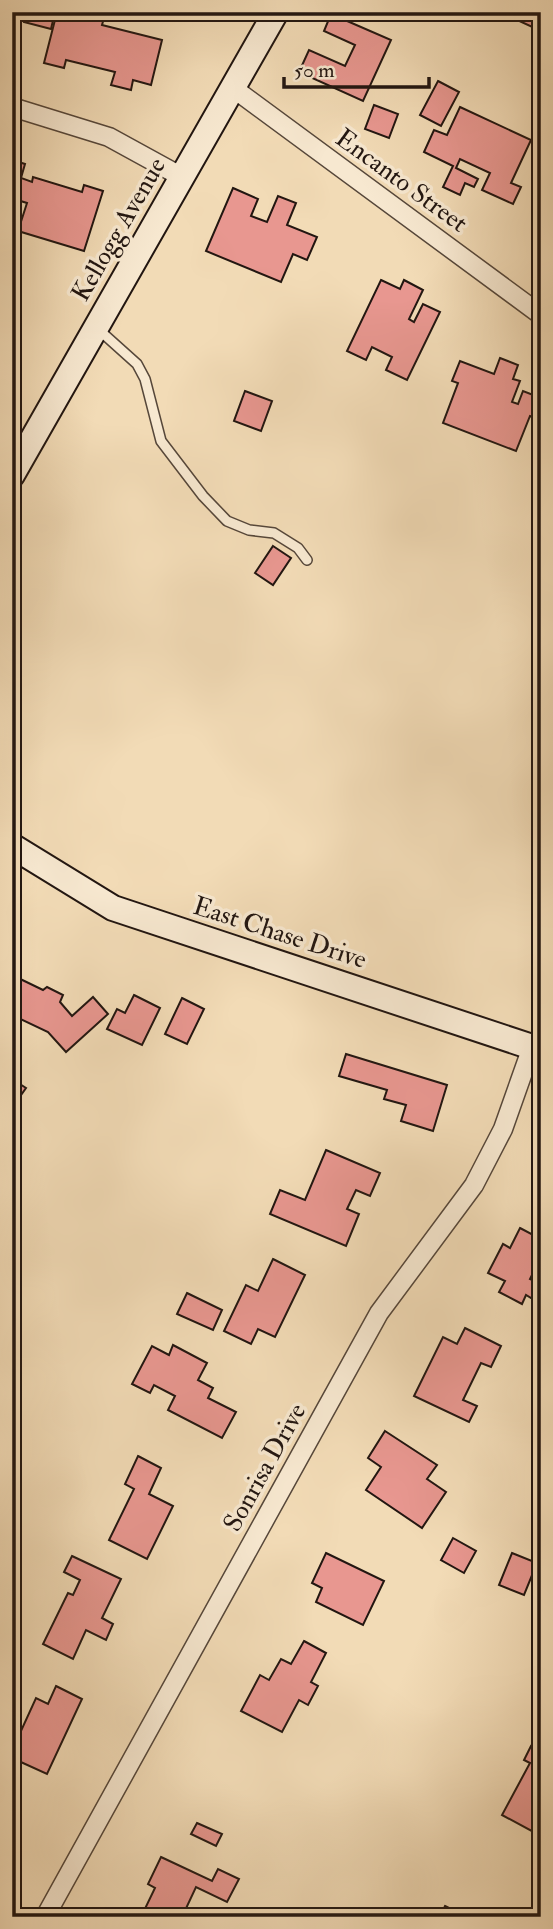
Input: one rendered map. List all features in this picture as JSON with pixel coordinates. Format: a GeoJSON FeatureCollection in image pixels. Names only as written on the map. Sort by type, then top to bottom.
{"type":"FeatureCollection","features":[{"type":"Feature","properties":{"kind":"street","name":"Kellogg Avenue"},"geometry":{"type":"LineString","coordinates":[[12,475],[276,12]]}},
{"type":"Feature","properties":{"kind":"street","name":"Encanto Street"},"geometry":{"type":"LineString","coordinates":[[233,88],[541,315]]}},
{"type":"Feature","properties":{"kind":"street"},"geometry":{"type":"LineString","coordinates":[[12,107],[109,137],[182,177]]}},
{"type":"Feature","properties":{"kind":"street","name":"East Chase Drive"},"geometry":{"type":"LineString","coordinates":[[12,846],[113,908],[537,1049]]}},
{"type":"Feature","properties":{"kind":"street","name":"Sonrisa Drive"},"geometry":{"type":"LineString","coordinates":[[45,1917],[379,1313],[474,1185],[503,1129],[537,1049]]}},
{"type":"Feature","properties":{"kind":"lane"},"geometry":{"type":"LineString","coordinates":[[96,327],[137,364],[145,379],[161,441],[203,496],[227,521],[249,530],[274,533],[298,548],[307,560]]}},
{"type":"Feature","properties":{"kind":"building"},"geometry":{"type":"Polygon","coordinates":[[[26,12],[55,12],[51,29],[24,22],[26,12]]]}},
{"type":"Feature","properties":{"kind":"building"},"geometry":{"type":"Polygon","coordinates":[[[57,12],[86,12],[104,18],[102,25],[162,40],[151,85],[133,80],[131,90],[111,85],[115,72],[66,60],[64,68],[44,63],[57,12]]]}},
{"type":"Feature","properties":{"kind":"building"},"geometry":{"type":"Polygon","coordinates":[[[520,12],[541,12],[541,31],[517,20],[520,12]]]}},
{"type":"Feature","properties":{"kind":"building"},"geometry":{"type":"Polygon","coordinates":[[[331,14],[391,40],[363,101],[299,72],[309,50],[345,66],[355,45],[324,31],[331,14]]]}},
{"type":"Feature","properties":{"kind":"building"},"geometry":{"type":"Polygon","coordinates":[[[438,81],[459,92],[441,126],[420,115],[438,81]]]}},
{"type":"Feature","properties":{"kind":"building"},"geometry":{"type":"Polygon","coordinates":[[[374,105],[398,114],[389,138],[365,129],[374,105]]]}},
{"type":"Feature","properties":{"kind":"building"},"geometry":{"type":"Polygon","coordinates":[[[460,107],[531,140],[511,183],[521,187],[513,204],[482,190],[490,173],[460,159],[456,168],[478,179],[474,187],[465,183],[460,195],[443,187],[453,166],[424,152],[434,130],[447,135],[460,107]]]}},
{"type":"Feature","properties":{"kind":"building"},"geometry":{"type":"Polygon","coordinates":[[[12,160],[25,164],[21,178],[32,182],[33,177],[82,192],[84,185],[103,191],[84,251],[18,231],[27,203],[14,199],[12,204],[12,160]]]}},
{"type":"Feature","properties":{"kind":"building"},"geometry":{"type":"Polygon","coordinates":[[[233,188],[258,199],[251,216],[267,222],[278,196],[296,203],[287,225],[317,237],[307,260],[293,254],[281,282],[206,251],[233,188]]]}},
{"type":"Feature","properties":{"kind":"building"},"geometry":{"type":"Polygon","coordinates":[[[381,280],[400,289],[404,280],[423,290],[409,319],[414,322],[423,304],[440,312],[407,380],[386,370],[392,357],[372,347],[366,360],[347,351],[381,280]]]}},
{"type":"Feature","properties":{"kind":"building"},"geometry":{"type":"Polygon","coordinates":[[[500,358],[518,365],[513,379],[520,381],[512,402],[518,404],[523,391],[541,398],[541,420],[530,416],[516,451],[443,423],[458,383],[452,381],[460,361],[494,374],[500,358]]]}},
{"type":"Feature","properties":{"kind":"building"},"geometry":{"type":"Polygon","coordinates":[[[245,391],[272,401],[261,431],[234,421],[245,391]]]}},
{"type":"Feature","properties":{"kind":"building"},"geometry":{"type":"Polygon","coordinates":[[[273,546],[291,558],[273,585],[255,573],[273,546]]]}},
{"type":"Feature","properties":{"kind":"building"},"geometry":{"type":"Polygon","coordinates":[[[12,975],[43,990],[47,987],[63,995],[60,1002],[72,1016],[93,997],[108,1014],[66,1052],[48,1032],[12,1015],[12,975]]]}},
{"type":"Feature","properties":{"kind":"building"},"geometry":{"type":"Polygon","coordinates":[[[134,995],[160,1008],[142,1045],[107,1029],[117,1009],[125,1013],[134,995]]]}},
{"type":"Feature","properties":{"kind":"building"},"geometry":{"type":"Polygon","coordinates":[[[182,998],[204,1009],[187,1044],[165,1034],[182,998]]]}},
{"type":"Feature","properties":{"kind":"building"},"geometry":{"type":"Polygon","coordinates":[[[346,1054],[447,1085],[433,1131],[401,1121],[406,1105],[384,1099],[387,1090],[339,1076],[346,1054]]]}},
{"type":"Feature","properties":{"kind":"building"},"geometry":{"type":"Polygon","coordinates":[[[12,1079],[26,1088],[14,1105],[19,1108],[12,1119],[12,1079]]]}},
{"type":"Feature","properties":{"kind":"building"},"geometry":{"type":"Polygon","coordinates":[[[326,1150],[380,1173],[370,1196],[356,1190],[347,1209],[359,1214],[346,1246],[270,1214],[280,1190],[305,1200],[326,1150]]]}},
{"type":"Feature","properties":{"kind":"building"},"geometry":{"type":"Polygon","coordinates":[[[520,1228],[541,1239],[541,1265],[538,1263],[530,1279],[541,1284],[541,1291],[536,1301],[526,1295],[522,1304],[499,1292],[505,1281],[488,1273],[503,1244],[510,1248],[520,1228]]]}},
{"type":"Feature","properties":{"kind":"building"},"geometry":{"type":"Polygon","coordinates":[[[273,1259],[305,1275],[275,1337],[258,1329],[251,1344],[224,1331],[246,1285],[258,1291],[273,1259]]]}},
{"type":"Feature","properties":{"kind":"building"},"geometry":{"type":"Polygon","coordinates":[[[187,1293],[222,1310],[213,1330],[177,1314],[187,1293]]]}},
{"type":"Feature","properties":{"kind":"building"},"geometry":{"type":"Polygon","coordinates":[[[465,1328],[501,1346],[491,1367],[481,1363],[463,1400],[477,1406],[469,1422],[414,1396],[443,1337],[457,1344],[465,1328]]]}},
{"type":"Feature","properties":{"kind":"building"},"geometry":{"type":"Polygon","coordinates":[[[173,1345],[207,1363],[198,1380],[213,1388],[208,1398],[236,1412],[222,1438],[168,1410],[175,1396],[154,1385],[150,1393],[132,1384],[152,1346],[169,1355],[173,1345]]]}},
{"type":"Feature","properties":{"kind":"building"},"geometry":{"type":"Polygon","coordinates":[[[385,1431],[437,1465],[427,1479],[446,1492],[422,1528],[366,1490],[381,1467],[368,1458],[385,1431]]]}},
{"type":"Feature","properties":{"kind":"building"},"geometry":{"type":"Polygon","coordinates":[[[138,1456],[161,1468],[149,1494],[173,1506],[147,1559],[109,1540],[134,1489],[125,1484],[138,1456]]]}},
{"type":"Feature","properties":{"kind":"building"},"geometry":{"type":"Polygon","coordinates":[[[453,1538],[476,1551],[464,1573],[441,1560],[453,1538]]]}},
{"type":"Feature","properties":{"kind":"building"},"geometry":{"type":"Polygon","coordinates":[[[326,1553],[384,1581],[363,1625],[316,1602],[322,1588],[312,1583],[326,1553]]]}},
{"type":"Feature","properties":{"kind":"building"},"geometry":{"type":"Polygon","coordinates":[[[512,1553],[537,1563],[524,1595],[499,1585],[512,1553]]]}},
{"type":"Feature","properties":{"kind":"building"},"geometry":{"type":"Polygon","coordinates":[[[72,1556],[121,1579],[102,1618],[113,1624],[106,1640],[86,1630],[73,1659],[43,1644],[68,1593],[73,1595],[80,1580],[64,1572],[72,1556]]]}},
{"type":"Feature","properties":{"kind":"building"},"geometry":{"type":"Polygon","coordinates":[[[304,1641],[326,1653],[311,1682],[318,1686],[308,1705],[299,1700],[282,1732],[241,1711],[260,1675],[269,1680],[281,1659],[291,1664],[304,1641]]]}},
{"type":"Feature","properties":{"kind":"building"},"geometry":{"type":"Polygon","coordinates":[[[56,1686],[82,1699],[47,1774],[12,1758],[12,1727],[21,1731],[36,1698],[48,1704],[56,1686]]]}},
{"type":"Feature","properties":{"kind":"building"},"geometry":{"type":"Polygon","coordinates":[[[531,1746],[541,1752],[541,1836],[502,1815],[530,1763],[524,1760],[531,1746]]]}},
{"type":"Feature","properties":{"kind":"building"},"geometry":{"type":"Polygon","coordinates":[[[197,1823],[222,1834],[216,1846],[191,1834],[197,1823]]]}},
{"type":"Feature","properties":{"kind":"building"},"geometry":{"type":"Polygon","coordinates":[[[161,1857],[212,1881],[218,1869],[239,1879],[227,1902],[196,1887],[182,1917],[141,1917],[155,1888],[148,1884],[161,1857]]]}},
{"type":"Feature","properties":{"kind":"building"},"geometry":{"type":"Polygon","coordinates":[[[445,1906],[467,1917],[440,1917],[445,1906]]]}}]}
